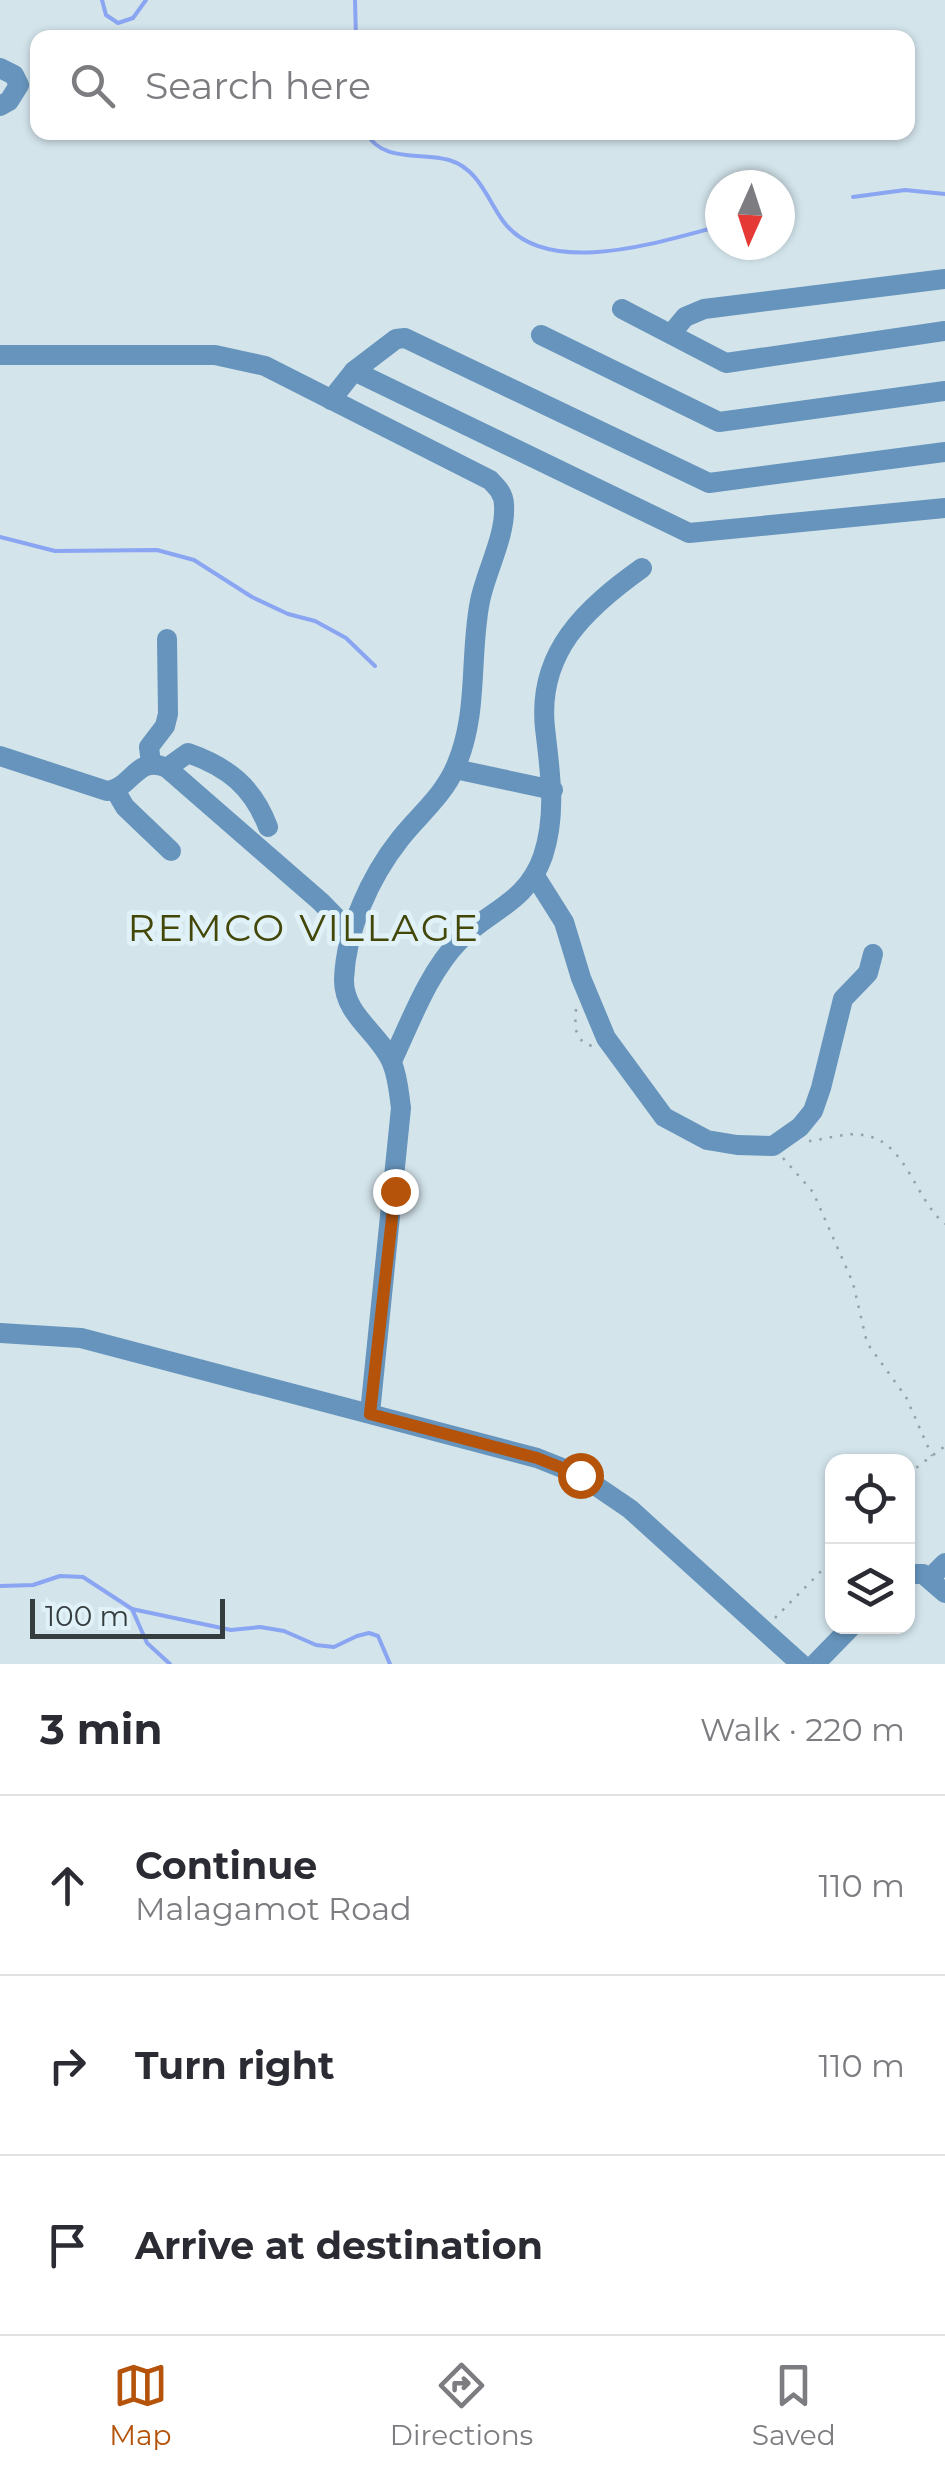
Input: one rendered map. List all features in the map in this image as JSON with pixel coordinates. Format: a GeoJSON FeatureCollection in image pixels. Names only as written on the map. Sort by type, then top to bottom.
{"type":"FeatureCollection","features":[{"type":"Feature","properties":{"kind":"street"},"geometry":{"type":"LineString","coordinates":[[0,68],[14,74],[18,84],[9,101],[0,106]]}},
{"type":"Feature","properties":{"kind":"street"},"geometry":{"type":"LineString","coordinates":[[671,334],[685,317],[704,309],[945,279]]}},
{"type":"Feature","properties":{"kind":"street"},"geometry":{"type":"LineString","coordinates":[[622,308],[726,362],[945,331]]}},
{"type":"Feature","properties":{"kind":"street"},"geometry":{"type":"LineString","coordinates":[[542,335],[719,422],[945,391]]}},
{"type":"Feature","properties":{"kind":"street"},"geometry":{"type":"LineString","coordinates":[[331,400],[354,371],[396,339],[405,338],[709,483],[945,452]]}},
{"type":"Feature","properties":{"kind":"street"},"geometry":{"type":"LineString","coordinates":[[0,355],[214,354],[265,366],[490,480],[500,490],[504,502],[502,524],[488,566],[476,626],[469,729],[455,769],[386,860],[360,907],[351,933],[345,990],[351,1007],[392,1061],[400,1128],[370,1414]]}},
{"type":"Feature","properties":{"kind":"street"},"geometry":{"type":"LineString","coordinates":[[354,371],[688,533],[945,508]]}},
{"type":"Feature","properties":{"kind":"street"},"geometry":{"type":"LineString","coordinates":[[392,1061],[444,960],[460,940],[517,900],[535,876],[544,853],[552,790],[544,726],[544,696],[551,670],[584,613],[642,568]]}},
{"type":"Feature","properties":{"kind":"street"},"geometry":{"type":"LineString","coordinates":[[166,639],[168,714],[149,748],[159,766],[321,902],[351,933]]}},
{"type":"Feature","properties":{"kind":"street"},"geometry":{"type":"LineString","coordinates":[[0,756],[107,791],[115,790],[136,769],[159,766],[188,754],[242,781],[258,801],[268,827]]}},
{"type":"Feature","properties":{"kind":"street"},"geometry":{"type":"LineString","coordinates":[[455,769],[552,790]]}},
{"type":"Feature","properties":{"kind":"street"},"geometry":{"type":"LineString","coordinates":[[115,790],[125,807],[171,851]]}},
{"type":"Feature","properties":{"kind":"street"},"geometry":{"type":"LineString","coordinates":[[535,876],[564,922],[580,978],[606,1038],[664,1118],[707,1140],[738,1146],[773,1146],[788,1138],[813,1112],[839,1009],[843,999],[868,973],[872,954]]}},
{"type":"Feature","properties":{"kind":"street"},"geometry":{"type":"LineString","coordinates":[[0,1333],[81,1338],[537,1458],[580,1475],[630,1509],[801,1664]]}},
{"type":"Feature","properties":{"kind":"street"},"geometry":{"type":"LineString","coordinates":[[915,1573],[940,1578]]}},
{"type":"Feature","properties":{"kind":"street"},"geometry":{"type":"LineString","coordinates":[[815,1664],[844,1634]]}},
{"type":"Feature","properties":{"kind":"path"},"geometry":{"type":"LineString","coordinates":[[808,1142],[852,1134],[881,1140],[893,1150],[930,1209],[945,1224]]}},
{"type":"Feature","properties":{"kind":"path"},"geometry":{"type":"LineString","coordinates":[[773,1146],[813,1192],[852,1282],[867,1343],[906,1398],[932,1456]]}},
{"type":"Feature","properties":{"kind":"path"},"geometry":{"type":"LineString","coordinates":[[915,1469],[945,1446]]}},
{"type":"Feature","properties":{"kind":"path"},"geometry":{"type":"LineString","coordinates":[[764,1630],[825,1567]]}},
{"type":"Feature","properties":{"kind":"waterway"},"geometry":{"type":"LineString","coordinates":[[102,0],[106,15],[118,23],[133,18],[146,0]]}},
{"type":"Feature","properties":{"kind":"waterway"},"geometry":{"type":"LineString","coordinates":[[355,0],[356,30]]}},
{"type":"Feature","properties":{"kind":"waterway"},"geometry":{"type":"LineString","coordinates":[[372,140],[392,152],[459,164],[475,177],[503,221],[522,239],[547,249],[606,251],[705,230]]}},
{"type":"Feature","properties":{"kind":"waterway"},"geometry":{"type":"LineString","coordinates":[[853,197],[905,190],[945,194]]}},
{"type":"Feature","properties":{"kind":"waterway"},"geometry":{"type":"LineString","coordinates":[[0,537],[55,551],[157,550],[194,560],[252,597],[288,614],[315,621],[346,638],[375,666]]}},
{"type":"Feature","properties":{"kind":"waterway"},"geometry":{"type":"LineString","coordinates":[[0,1586],[33,1585],[60,1576],[83,1577],[132,1609],[231,1630],[260,1627],[334,1647],[369,1633],[378,1636],[390,1664]]}},
{"type":"Feature","properties":{"kind":"waterway"},"geometry":{"type":"LineString","coordinates":[[132,1609],[147,1643],[170,1664]]}},
{"type":"Feature","properties":{"kind":"district","name":"REMCO VILLAGE"},"geometry":{"type":"Point","coordinates":[304,927]}},
{"type":"Feature","properties":{"kind":"route"},"geometry":{"type":"LineString","coordinates":[[395,1191],[370,1414],[537,1458],[580,1475]]}}]}
